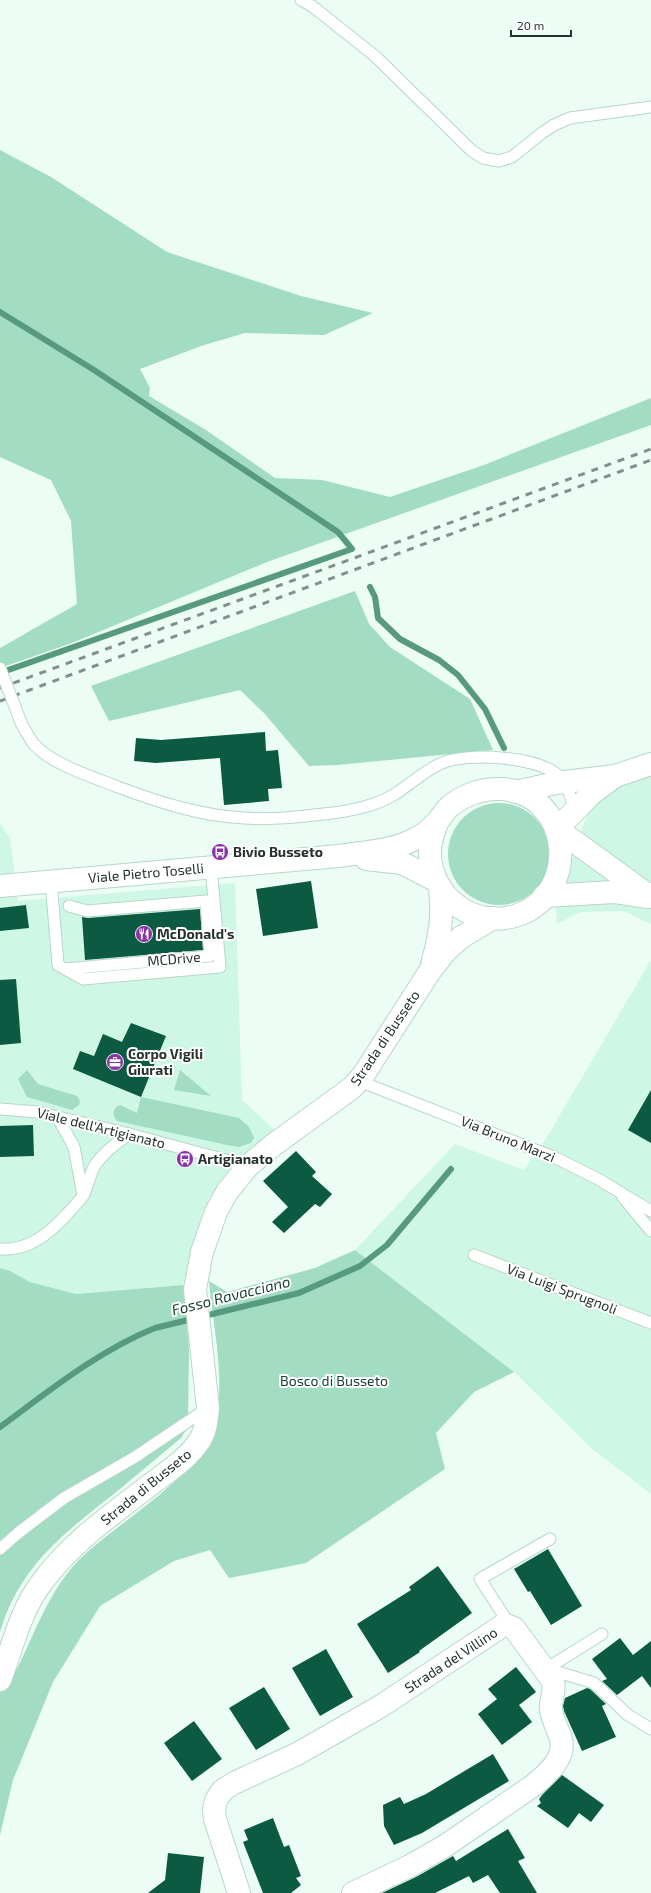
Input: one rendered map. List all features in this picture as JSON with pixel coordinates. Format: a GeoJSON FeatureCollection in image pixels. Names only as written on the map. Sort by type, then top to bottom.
{"type":"FeatureCollection","features":[{"type":"Feature","properties":{"kind":"street"},"geometry":{"type":"LineString","coordinates":[[515,792],[564,782],[614,776],[651,764]]}},
{"type":"Feature","properties":{"kind":"street"},"geometry":{"type":"LineString","coordinates":[[557,829],[591,794],[614,776]]}},
{"type":"Feature","properties":{"kind":"street","name":"Viale Pietro Toselli"},"geometry":{"type":"LineString","coordinates":[[2,883],[51,881],[339,856],[399,846],[420,836],[438,822],[448,808],[464,797],[482,790],[502,789],[515,792],[536,803],[546,812],[557,829],[561,844],[560,861],[552,884],[544,896],[530,908],[518,915],[493,918],[477,916],[466,911],[452,902],[437,884],[402,864],[339,856]]}},
{"type":"Feature","properties":{"kind":"street","name":"Viale Pietro Toselli"},"geometry":{"type":"LineString","coordinates":[[437,884],[431,864],[430,851],[438,822]]}},
{"type":"Feature","properties":{"kind":"street","name":"Viale Pietro Toselli"},"geometry":{"type":"LineString","coordinates":[[557,829],[651,898]]}},
{"type":"Feature","properties":{"kind":"street","name":"Strada di Busseto"},"geometry":{"type":"LineString","coordinates":[[430,971],[441,930],[442,908],[437,884]]}},
{"type":"Feature","properties":{"kind":"street","name":"Viale Pietro Toselli"},"geometry":{"type":"LineString","coordinates":[[544,896],[614,892],[651,898]]}},
{"type":"Feature","properties":{"kind":"street","name":"Strada di Busseto"},"geometry":{"type":"LineString","coordinates":[[0,1680],[28,1605],[40,1585],[70,1550],[88,1533],[188,1455],[203,1433],[207,1420],[208,1408],[196,1296],[198,1267],[212,1222],[227,1192],[248,1166],[272,1146],[344,1095],[359,1081],[430,971],[446,951],[460,938],[493,918]]}},
{"type":"Feature","properties":{"kind":"street","name":"Strada del Villino"},"geometry":{"type":"LineString","coordinates":[[239,1893],[215,1819],[214,1810],[216,1800],[223,1790],[234,1783],[297,1754],[381,1706],[497,1630],[512,1628],[546,1669],[554,1686],[551,1708],[562,1745],[557,1761],[547,1774],[534,1785],[445,1846],[410,1866],[353,1893]]}},
{"type":"Feature","properties":{"kind":"lane"},"geometry":{"type":"LineString","coordinates":[[301,0],[312,6],[375,56],[472,151],[483,158],[499,160],[512,157],[548,129],[570,118],[651,107]]}},
{"type":"Feature","properties":{"kind":"lane"},"geometry":{"type":"LineString","coordinates":[[0,668],[22,724],[33,743],[44,753],[80,773],[164,802],[218,815],[244,818],[302,816],[365,807],[390,796],[436,766],[454,760],[518,759],[546,767],[557,774],[564,782],[575,809]]}},
{"type":"Feature","properties":{"kind":"lane"},"geometry":{"type":"LineString","coordinates":[[51,881],[61,967],[83,979],[220,967],[211,867]]}},
{"type":"Feature","properties":{"kind":"lane"},"geometry":{"type":"LineString","coordinates":[[53,908],[214,894]]}},
{"type":"Feature","properties":{"kind":"lane","name":"MCDrive"},"geometry":{"type":"LineString","coordinates":[[61,967],[210,956],[206,901],[88,911],[69,906]]}},
{"type":"Feature","properties":{"kind":"lane","name":"Via Bruno Marzi"},"geometry":{"type":"LineString","coordinates":[[359,1081],[556,1158],[618,1191],[651,1211]]}},
{"type":"Feature","properties":{"kind":"lane","name":"Viale dell'Artigianato"},"geometry":{"type":"LineString","coordinates":[[0,1109],[24,1110],[129,1134],[248,1166]]}},
{"type":"Feature","properties":{"kind":"lane"},"geometry":{"type":"LineString","coordinates":[[58,1118],[74,1147],[83,1195]]}},
{"type":"Feature","properties":{"kind":"lane"},"geometry":{"type":"LineString","coordinates":[[0,1249],[22,1247],[45,1236],[57,1225],[83,1195],[95,1166],[101,1157],[114,1144],[129,1134]]}},
{"type":"Feature","properties":{"kind":"lane"},"geometry":{"type":"LineString","coordinates":[[618,1191],[651,1231]]}},
{"type":"Feature","properties":{"kind":"lane","name":"Via Luigi Sprugnoli"},"geometry":{"type":"LineString","coordinates":[[474,1255],[651,1323]]}},
{"type":"Feature","properties":{"kind":"lane"},"geometry":{"type":"LineString","coordinates":[[0,1549],[18,1533],[64,1498],[135,1457],[208,1408]]}},
{"type":"Feature","properties":{"kind":"lane"},"geometry":{"type":"LineString","coordinates":[[512,1628],[480,1579],[550,1539]]}},
{"type":"Feature","properties":{"kind":"lane"},"geometry":{"type":"LineString","coordinates":[[546,1669],[602,1634]]}},
{"type":"Feature","properties":{"kind":"lane"},"geometry":{"type":"LineString","coordinates":[[546,1669],[594,1683],[628,1715],[651,1729]]}},
{"type":"Feature","properties":{"kind":"shaded area"},"geometry":{"type":"Polygon","coordinates":[[[651,769],[651,924],[623,911],[581,912],[557,924],[556,909],[585,820],[592,806],[611,786],[651,769]]]}},
{"type":"Feature","properties":{"kind":"shaded area"},"geometry":{"type":"Polygon","coordinates":[[[0,823],[10,838],[18,901],[235,883],[242,1100],[275,1130],[230,1174],[197,1233],[183,1285],[76,1294],[30,1282],[10,1271],[0,1268],[0,823]]]}},
{"type":"Feature","properties":{"kind":"shaded area"},"geometry":{"type":"Polygon","coordinates":[[[651,960],[651,1494],[590,1447],[514,1372],[355,1250],[455,1144],[524,1170],[544,1142],[651,960]]]}},
{"type":"Feature","properties":{"kind":"green space"},"geometry":{"type":"Polygon","coordinates":[[[0,150],[51,177],[167,252],[301,296],[373,313],[324,335],[245,333],[201,346],[140,369],[150,388],[149,396],[206,430],[275,478],[322,480],[390,497],[484,465],[651,398],[651,425],[267,562],[72,643],[0,668],[0,648],[77,604],[71,521],[51,480],[0,457],[0,150]]]}},
{"type":"Feature","properties":{"kind":"green space"},"geometry":{"type":"Polygon","coordinates":[[[355,591],[369,624],[390,647],[470,699],[493,750],[337,765],[309,766],[264,713],[240,690],[109,721],[91,686],[355,591]]]}},
{"type":"Feature","properties":{"kind":"green space"},"geometry":{"type":"Polygon","coordinates":[[[499,803],[518,807],[535,818],[546,835],[550,854],[546,873],[535,890],[518,901],[499,905],[480,901],[463,890],[452,873],[448,854],[452,835],[463,818],[480,807],[499,803]]]}},
{"type":"Feature","properties":{"kind":"green space"},"geometry":{"type":"Polygon","coordinates":[[[27,1070],[38,1084],[77,1096],[80,1101],[79,1105],[72,1110],[27,1097],[18,1079],[27,1070]]]}},
{"type":"Feature","properties":{"kind":"green space"},"geometry":{"type":"Polygon","coordinates":[[[180,1070],[211,1096],[174,1090],[180,1070]]]}},
{"type":"Feature","properties":{"kind":"green space"},"geometry":{"type":"Polygon","coordinates":[[[141,1097],[239,1118],[249,1127],[254,1138],[251,1143],[239,1147],[117,1121],[114,1116],[114,1110],[117,1106],[120,1105],[137,1113],[141,1097]]]}},
{"type":"Feature","properties":{"kind":"green space","name":"Bosco di Busseto"},"geometry":{"type":"Polygon","coordinates":[[[355,1250],[514,1372],[474,1392],[436,1433],[445,1469],[306,1563],[229,1578],[210,1550],[174,1561],[100,1606],[53,1682],[13,1780],[0,1835],[0,1670],[17,1669],[44,1611],[69,1571],[96,1545],[177,1480],[194,1462],[207,1444],[215,1425],[219,1389],[218,1353],[209,1281],[227,1292],[315,1268],[355,1250]]]}},
{"type":"Feature","properties":{"kind":"green space"},"geometry":{"type":"Polygon","coordinates":[[[0,1268],[10,1271],[30,1282],[76,1294],[183,1285],[189,1348],[188,1427],[181,1438],[78,1522],[46,1553],[31,1570],[19,1588],[8,1609],[0,1632],[0,1268]]]}},
{"type":"Feature","properties":{"kind":"building"},"geometry":{"type":"Polygon","coordinates":[[[265,732],[266,751],[278,750],[282,788],[268,789],[269,801],[224,805],[220,758],[156,763],[134,761],[136,738],[161,740],[265,732]]]}},
{"type":"Feature","properties":{"kind":"building"},"geometry":{"type":"Polygon","coordinates":[[[311,881],[318,928],[263,936],[256,889],[311,881]]]}},
{"type":"Feature","properties":{"kind":"building"},"geometry":{"type":"Polygon","coordinates":[[[26,905],[29,928],[0,931],[0,908],[26,905]]]}},
{"type":"Feature","properties":{"kind":"building","name":"McDonald's"},"geometry":{"type":"Polygon","coordinates":[[[200,909],[203,950],[85,960],[82,917],[88,918],[200,909]]]}},
{"type":"Feature","properties":{"kind":"building"},"geometry":{"type":"Polygon","coordinates":[[[16,979],[21,1043],[0,1045],[0,980],[16,979]]]}},
{"type":"Feature","properties":{"kind":"building","name":"Corpo Vigili Giurati"},"geometry":{"type":"Polygon","coordinates":[[[131,1023],[166,1036],[141,1097],[73,1069],[80,1051],[94,1056],[103,1034],[122,1042],[131,1023]]]}},
{"type":"Feature","properties":{"kind":"building"},"geometry":{"type":"Polygon","coordinates":[[[651,1090],[651,1143],[628,1130],[651,1090]]]}},
{"type":"Feature","properties":{"kind":"building"},"geometry":{"type":"Polygon","coordinates":[[[33,1125],[34,1156],[0,1157],[0,1126],[33,1125]]]}},
{"type":"Feature","properties":{"kind":"building"},"geometry":{"type":"Polygon","coordinates":[[[296,1151],[316,1172],[312,1176],[332,1194],[320,1207],[315,1204],[284,1233],[272,1222],[288,1207],[263,1181],[296,1151]]]}},
{"type":"Feature","properties":{"kind":"building"},"geometry":{"type":"Polygon","coordinates":[[[548,1549],[582,1606],[551,1625],[530,1591],[528,1592],[514,1569],[548,1549]]]}},
{"type":"Feature","properties":{"kind":"building"},"geometry":{"type":"Polygon","coordinates":[[[438,1566],[472,1613],[419,1651],[420,1652],[388,1673],[357,1624],[411,1590],[409,1587],[438,1566]]]}},
{"type":"Feature","properties":{"kind":"building"},"geometry":{"type":"Polygon","coordinates":[[[620,1638],[633,1655],[651,1641],[651,1688],[642,1676],[617,1695],[602,1681],[607,1679],[592,1659],[620,1638]]]}},
{"type":"Feature","properties":{"kind":"building"},"geometry":{"type":"Polygon","coordinates":[[[326,1649],[353,1697],[320,1716],[292,1668],[326,1649]]]}},
{"type":"Feature","properties":{"kind":"building"},"geometry":{"type":"Polygon","coordinates":[[[516,1667],[536,1692],[519,1705],[532,1722],[502,1745],[478,1714],[497,1699],[488,1689],[516,1667]]]}},
{"type":"Feature","properties":{"kind":"building"},"geometry":{"type":"Polygon","coordinates":[[[264,1687],[290,1729],[256,1750],[229,1708],[264,1687]]]}},
{"type":"Feature","properties":{"kind":"building"},"geometry":{"type":"Polygon","coordinates":[[[587,1688],[606,1704],[602,1706],[616,1737],[582,1751],[563,1706],[565,1698],[587,1688]]]}},
{"type":"Feature","properties":{"kind":"building"},"geometry":{"type":"Polygon","coordinates":[[[194,1721],[222,1759],[192,1781],[164,1743],[194,1721]]]}},
{"type":"Feature","properties":{"kind":"building"},"geometry":{"type":"Polygon","coordinates":[[[493,1754],[509,1781],[422,1833],[394,1845],[384,1826],[383,1805],[400,1797],[404,1804],[426,1794],[493,1754]]]}},
{"type":"Feature","properties":{"kind":"building"},"geometry":{"type":"Polygon","coordinates":[[[562,1775],[604,1805],[591,1822],[579,1813],[568,1828],[537,1806],[541,1803],[539,1799],[543,1794],[562,1775]]]}},
{"type":"Feature","properties":{"kind":"building"},"geometry":{"type":"Polygon","coordinates":[[[273,1818],[284,1847],[289,1845],[301,1876],[296,1878],[301,1885],[291,1893],[263,1893],[243,1842],[248,1840],[244,1830],[273,1818]]]}},
{"type":"Feature","properties":{"kind":"building"},"geometry":{"type":"Polygon","coordinates":[[[508,1829],[525,1858],[518,1861],[537,1893],[500,1893],[488,1875],[473,1883],[469,1876],[435,1893],[382,1893],[416,1877],[453,1856],[456,1861],[508,1829]]]}},
{"type":"Feature","properties":{"kind":"building"},"geometry":{"type":"Polygon","coordinates":[[[168,1853],[204,1857],[200,1893],[148,1893],[165,1880],[168,1853]]]}},
{"type":"Feature","properties":{"kind":"waterway"},"geometry":{"type":"LineString","coordinates":[[0,312],[94,370],[338,532],[352,549],[0,673]]}},
{"type":"Feature","properties":{"kind":"waterway"},"geometry":{"type":"LineString","coordinates":[[370,587],[375,597],[378,618],[400,639],[439,660],[458,675],[485,709],[504,748]]}},
{"type":"Feature","properties":{"kind":"waterway","name":"Fosso Ravacciano"},"geometry":{"type":"LineString","coordinates":[[0,1427],[74,1373],[134,1337],[155,1328],[299,1293],[360,1266],[387,1245],[451,1169]]}},
{"type":"Feature","properties":{"kind":"railway"},"geometry":{"type":"LineString","coordinates":[[0,688],[651,449]]}},
{"type":"Feature","properties":{"kind":"railway"},"geometry":{"type":"LineString","coordinates":[[0,701],[651,460]]}},
{"type":"Feature","properties":{"kind":"place","name":"Bivio Busseto"},"geometry":{"type":"Point","coordinates":[220,852]}},
{"type":"Feature","properties":{"kind":"place","name":"McDonald's"},"geometry":{"type":"Point","coordinates":[144,934]}},
{"type":"Feature","properties":{"kind":"place","name":"Corpo Vigili Giurati"},"geometry":{"type":"Point","coordinates":[115,1062]}},
{"type":"Feature","properties":{"kind":"place","name":"Artigianato"},"geometry":{"type":"Point","coordinates":[185,1159]}}]}
